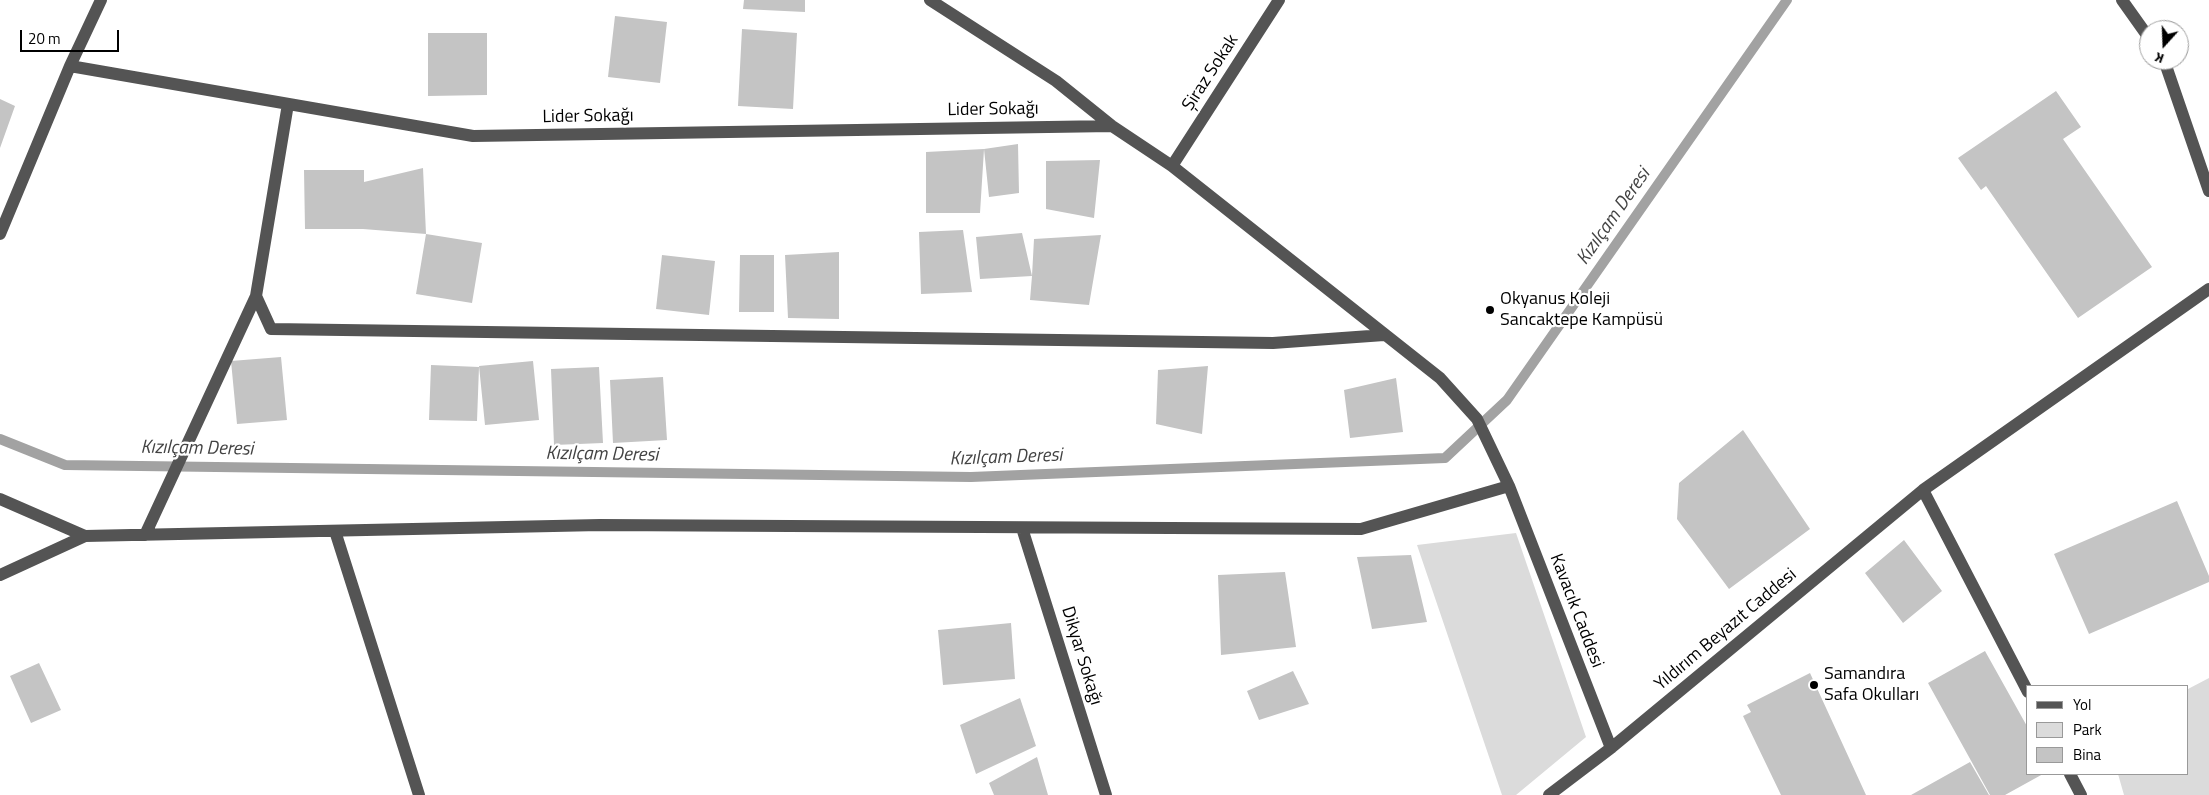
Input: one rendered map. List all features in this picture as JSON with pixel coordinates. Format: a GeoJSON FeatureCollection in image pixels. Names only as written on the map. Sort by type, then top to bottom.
{"type":"FeatureCollection","features":[{"type":"Feature","properties":{"kind":"street"},"geometry":{"type":"LineString","coordinates":[[0,234],[70,66],[101,0]]}},
{"type":"Feature","properties":{"kind":"street","name":"Kavacık Caddesi"},"geometry":{"type":"LineString","coordinates":[[930,0],[1056,81],[1112,126],[1172,166],[1440,378],[1477,419],[1509,486],[1611,748]]}},
{"type":"Feature","properties":{"kind":"street","name":"Şiraz Sokak"},"geometry":{"type":"LineString","coordinates":[[1172,166],[1280,0]]}},
{"type":"Feature","properties":{"kind":"street"},"geometry":{"type":"LineString","coordinates":[[2122,0],[2139,24]]}},
{"type":"Feature","properties":{"kind":"street","name":"Lider Sokağı"},"geometry":{"type":"LineString","coordinates":[[70,66],[474,136],[1112,126]]}},
{"type":"Feature","properties":{"kind":"street"},"geometry":{"type":"LineString","coordinates":[[2167,70],[2209,191]]}},
{"type":"Feature","properties":{"kind":"street"},"geometry":{"type":"LineString","coordinates":[[145,535],[256,296],[288,104]]}},
{"type":"Feature","properties":{"kind":"street","name":"Yıldırım Beyazıt Caddesi"},"geometry":{"type":"LineString","coordinates":[[1549,795],[1611,748],[1923,490],[2209,289]]}},
{"type":"Feature","properties":{"kind":"street"},"geometry":{"type":"LineString","coordinates":[[256,296],[271,329],[1273,343],[1384,335]]}},
{"type":"Feature","properties":{"kind":"street"},"geometry":{"type":"LineString","coordinates":[[0,575],[85,536],[600,525],[1361,529],[1509,486]]}},
{"type":"Feature","properties":{"kind":"street"},"geometry":{"type":"LineString","coordinates":[[1923,490],[2026,688]]}},
{"type":"Feature","properties":{"kind":"street"},"geometry":{"type":"LineString","coordinates":[[0,500],[85,536]]}},
{"type":"Feature","properties":{"kind":"street","name":"Dikyar Sokağı"},"geometry":{"type":"LineString","coordinates":[[1022,528],[1106,795]]}},
{"type":"Feature","properties":{"kind":"street"},"geometry":{"type":"LineString","coordinates":[[335,531],[419,795]]}},
{"type":"Feature","properties":{"kind":"street"},"geometry":{"type":"LineString","coordinates":[[2071,775],[2081,795]]}},
{"type":"Feature","properties":{"kind":"green space"},"geometry":{"type":"Polygon","coordinates":[[[1516,533],[1586,737],[1516,795],[1502,795],[1417,545],[1516,533]]]}},
{"type":"Feature","properties":{"kind":"green space"},"geometry":{"type":"Polygon","coordinates":[[[2209,678],[2209,795],[2124,795],[2118,775],[2189,775],[2189,688],[2209,678]]]}},
{"type":"Feature","properties":{"kind":"building"},"geometry":{"type":"Polygon","coordinates":[[[744,0],[805,0],[805,12],[743,9],[744,0]]]}},
{"type":"Feature","properties":{"kind":"building"},"geometry":{"type":"Polygon","coordinates":[[[615,16],[667,22],[660,83],[608,77],[615,16]]]}},
{"type":"Feature","properties":{"kind":"building"},"geometry":{"type":"Polygon","coordinates":[[[742,29],[797,33],[793,109],[738,106],[742,29]]]}},
{"type":"Feature","properties":{"kind":"building"},"geometry":{"type":"Polygon","coordinates":[[[428,33],[487,33],[487,95],[428,96],[428,33]]]}},
{"type":"Feature","properties":{"kind":"building"},"geometry":{"type":"Polygon","coordinates":[[[2056,91],[2081,127],[2063,139],[2152,267],[2078,318],[1986,186],[1981,190],[1958,158],[2056,91]]]}},
{"type":"Feature","properties":{"kind":"building"},"geometry":{"type":"Polygon","coordinates":[[[0,99],[15,106],[0,148],[0,99]]]}},
{"type":"Feature","properties":{"kind":"building"},"geometry":{"type":"Polygon","coordinates":[[[1018,144],[1019,193],[989,197],[984,149],[1018,144]]]}},
{"type":"Feature","properties":{"kind":"building"},"geometry":{"type":"Polygon","coordinates":[[[984,149],[980,213],[926,213],[926,152],[984,149]]]}},
{"type":"Feature","properties":{"kind":"building"},"geometry":{"type":"Polygon","coordinates":[[[1100,160],[1094,218],[1046,209],[1046,161],[1100,160]]]}},
{"type":"Feature","properties":{"kind":"building"},"geometry":{"type":"Polygon","coordinates":[[[423,168],[426,234],[363,229],[305,229],[304,170],[364,170],[364,182],[423,168]]]}},
{"type":"Feature","properties":{"kind":"building"},"geometry":{"type":"Polygon","coordinates":[[[963,230],[972,292],[921,294],[919,232],[963,230]]]}},
{"type":"Feature","properties":{"kind":"building"},"geometry":{"type":"Polygon","coordinates":[[[1022,233],[1032,276],[980,279],[976,237],[1022,233]]]}},
{"type":"Feature","properties":{"kind":"building"},"geometry":{"type":"Polygon","coordinates":[[[426,234],[482,243],[472,303],[416,294],[426,234]]]}},
{"type":"Feature","properties":{"kind":"building"},"geometry":{"type":"Polygon","coordinates":[[[1101,235],[1089,305],[1030,300],[1034,239],[1101,235]]]}},
{"type":"Feature","properties":{"kind":"building"},"geometry":{"type":"Polygon","coordinates":[[[839,252],[839,319],[788,318],[785,255],[839,252]]]}},
{"type":"Feature","properties":{"kind":"building"},"geometry":{"type":"Polygon","coordinates":[[[662,255],[715,261],[709,315],[656,309],[662,255]]]}},
{"type":"Feature","properties":{"kind":"building"},"geometry":{"type":"Polygon","coordinates":[[[740,255],[774,255],[774,312],[739,312],[740,255]]]}},
{"type":"Feature","properties":{"kind":"building"},"geometry":{"type":"Polygon","coordinates":[[[281,357],[287,420],[237,424],[231,361],[281,357]]]}},
{"type":"Feature","properties":{"kind":"building"},"geometry":{"type":"Polygon","coordinates":[[[533,361],[539,420],[485,425],[479,366],[533,361]]]}},
{"type":"Feature","properties":{"kind":"building"},"geometry":{"type":"Polygon","coordinates":[[[431,365],[479,367],[477,421],[429,420],[431,365]]]}},
{"type":"Feature","properties":{"kind":"building"},"geometry":{"type":"Polygon","coordinates":[[[1208,366],[1202,434],[1156,424],[1158,370],[1208,366]]]}},
{"type":"Feature","properties":{"kind":"building"},"geometry":{"type":"Polygon","coordinates":[[[599,367],[603,443],[554,445],[551,369],[599,367]]]}},
{"type":"Feature","properties":{"kind":"building"},"geometry":{"type":"Polygon","coordinates":[[[663,377],[667,440],[613,443],[610,380],[663,377]]]}},
{"type":"Feature","properties":{"kind":"building"},"geometry":{"type":"Polygon","coordinates":[[[1396,378],[1403,432],[1350,438],[1344,390],[1396,378]]]}},
{"type":"Feature","properties":{"kind":"building"},"geometry":{"type":"Polygon","coordinates":[[[1743,430],[1810,529],[1729,589],[1677,519],[1679,483],[1743,430]]]}},
{"type":"Feature","properties":{"kind":"building"},"geometry":{"type":"Polygon","coordinates":[[[2177,501],[2209,576],[2209,582],[2089,634],[2054,554],[2177,501]]]}},
{"type":"Feature","properties":{"kind":"building"},"geometry":{"type":"Polygon","coordinates":[[[1904,540],[1942,591],[1903,623],[1865,573],[1904,540]]]}},
{"type":"Feature","properties":{"kind":"building"},"geometry":{"type":"Polygon","coordinates":[[[1411,555],[1427,622],[1372,629],[1357,557],[1411,555]]]}},
{"type":"Feature","properties":{"kind":"building"},"geometry":{"type":"Polygon","coordinates":[[[1285,572],[1296,647],[1221,655],[1218,575],[1285,572]]]}},
{"type":"Feature","properties":{"kind":"building"},"geometry":{"type":"Polygon","coordinates":[[[1011,623],[1015,679],[943,685],[938,630],[1011,623]]]}},
{"type":"Feature","properties":{"kind":"building"},"geometry":{"type":"Polygon","coordinates":[[[1985,651],[2026,724],[2026,775],[2041,775],[2005,795],[1990,795],[1928,683],[1985,651]]]}},
{"type":"Feature","properties":{"kind":"building"},"geometry":{"type":"Polygon","coordinates":[[[39,663],[61,710],[31,723],[10,676],[39,663]]]}},
{"type":"Feature","properties":{"kind":"building"},"geometry":{"type":"Polygon","coordinates":[[[1293,671],[1309,704],[1259,720],[1247,691],[1293,671]]]}},
{"type":"Feature","properties":{"kind":"building"},"geometry":{"type":"Polygon","coordinates":[[[1810,673],[1866,795],[1781,795],[1743,716],[1751,712],[1747,705],[1810,673]]]}},
{"type":"Feature","properties":{"kind":"building"},"geometry":{"type":"Polygon","coordinates":[[[1020,698],[1036,746],[976,774],[960,725],[1020,698]]]}},
{"type":"Feature","properties":{"kind":"building"},"geometry":{"type":"Polygon","coordinates":[[[1037,757],[1048,795],[994,795],[989,783],[1037,757]]]}},
{"type":"Feature","properties":{"kind":"building"},"geometry":{"type":"Polygon","coordinates":[[[1970,762],[1989,795],[1911,795],[1970,762]]]}},
{"type":"Feature","properties":{"kind":"waterway","name":"Kızılçam Deresi"},"geometry":{"type":"LineString","coordinates":[[0,439],[65,465],[971,477],[1445,458],[1507,400],[1787,0]]}},
{"type":"Feature","properties":{"kind":"place","name":"Okyanus Koleji Sancaktepe Kampüsü"},"geometry":{"type":"Point","coordinates":[1490,310]}},
{"type":"Feature","properties":{"kind":"place","name":"Samandıra Safa Okulları"},"geometry":{"type":"Point","coordinates":[1814,685]}}]}
